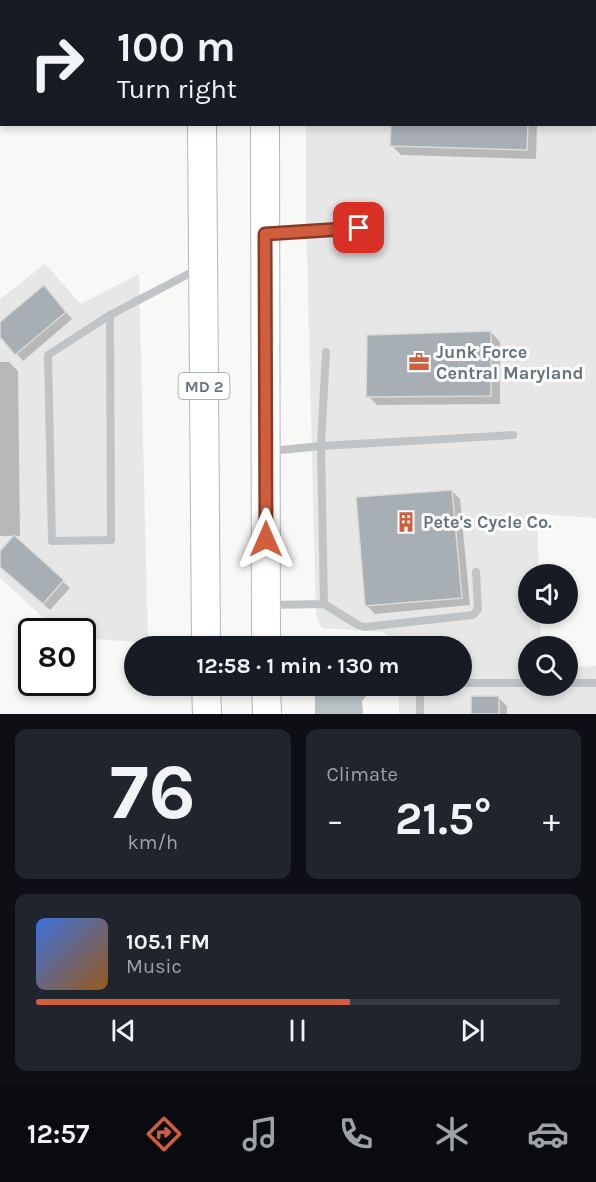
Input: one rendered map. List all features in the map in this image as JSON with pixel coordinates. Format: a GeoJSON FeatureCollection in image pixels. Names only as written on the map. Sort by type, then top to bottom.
{"type":"FeatureCollection","features":[{"type":"Feature","properties":{"kind":"highway","name":"MD 2"},"geometry":{"type":"LineString","coordinates":[[202,126],[206,636]]}},
{"type":"Feature","properties":{"kind":"highway"},"geometry":{"type":"LineString","coordinates":[[265,126],[266,636]]}},
{"type":"Feature","properties":{"kind":"highway"},"geometry":{"type":"LineString","coordinates":[[206,696],[207,714]]}},
{"type":"Feature","properties":{"kind":"highway"},"geometry":{"type":"LineString","coordinates":[[266,696],[267,714]]}},
{"type":"Feature","properties":{"kind":"lane"},"geometry":{"type":"LineString","coordinates":[[265,234],[359,228]]}},
{"type":"Feature","properties":{"kind":"lane"},"geometry":{"type":"LineString","coordinates":[[110,315],[111,540],[52,541],[48,355],[110,315],[203,266]]}},
{"type":"Feature","properties":{"kind":"lane"},"geometry":{"type":"LineString","coordinates":[[324,604],[321,446],[326,352]]}},
{"type":"Feature","properties":{"kind":"lane"},"geometry":{"type":"LineString","coordinates":[[265,452],[321,446],[513,435]]}},
{"type":"Feature","properties":{"kind":"lane"},"geometry":{"type":"LineString","coordinates":[[266,604],[324,604],[365,627],[473,615],[478,609],[476,572]]}},
{"type":"Feature","properties":{"kind":"lane"},"geometry":{"type":"LineString","coordinates":[[472,683],[518,683]]}},
{"type":"Feature","properties":{"kind":"lane"},"geometry":{"type":"LineString","coordinates":[[578,683],[596,683]]}},
{"type":"Feature","properties":{"kind":"lane"},"geometry":{"type":"LineString","coordinates":[[420,696],[420,714]]}},
{"type":"Feature","properties":{"kind":"shaded area"},"geometry":{"type":"Polygon","coordinates":[[[306,126],[596,126],[596,518],[537,514],[539,564],[518,564],[518,624],[540,624],[541,636],[518,636],[518,696],[578,696],[578,667],[596,666],[596,714],[399,714],[399,696],[472,696],[472,636],[388,636],[383,632],[322,628],[316,616],[306,126]]]}},
{"type":"Feature","properties":{"kind":"shaded area"},"geometry":{"type":"Polygon","coordinates":[[[45,264],[81,304],[139,274],[148,636],[124,636],[124,641],[96,639],[96,618],[44,618],[0,578],[0,299],[45,264]]]}},
{"type":"Feature","properties":{"kind":"shaded area"},"geometry":{"type":"Polygon","coordinates":[[[315,696],[366,696],[362,701],[363,714],[315,714],[315,696]]]}},
{"type":"Feature","properties":{"kind":"building"},"geometry":{"type":"Polygon","coordinates":[[[391,126],[528,126],[527,150],[390,146],[391,126]]]}},
{"type":"Feature","properties":{"kind":"building"},"geometry":{"type":"Polygon","coordinates":[[[44,285],[66,312],[15,355],[0,337],[0,322],[44,285]]]}},
{"type":"Feature","properties":{"kind":"building"},"geometry":{"type":"Polygon","coordinates":[[[491,331],[491,396],[366,397],[367,335],[491,331]]]}},
{"type":"Feature","properties":{"kind":"building"},"geometry":{"type":"Polygon","coordinates":[[[452,490],[462,598],[365,606],[356,497],[452,490]]]}},
{"type":"Feature","properties":{"kind":"building"},"geometry":{"type":"Polygon","coordinates":[[[14,535],[64,580],[43,604],[0,567],[0,551],[14,535]]]}},
{"type":"Feature","properties":{"kind":"building"},"geometry":{"type":"Polygon","coordinates":[[[471,696],[499,696],[499,714],[471,714],[471,696]]]}},
{"type":"Feature","properties":{"kind":"place","name":"Junk Force Central Maryland"},"geometry":{"type":"Point","coordinates":[419,362]}},
{"type":"Feature","properties":{"kind":"place","name":"Pete's Cycle Co."},"geometry":{"type":"Point","coordinates":[406,522]}},
{"type":"Feature","properties":{"kind":"route"},"geometry":{"type":"LineString","coordinates":[[266,539],[265,234],[359,228]]}}]}
